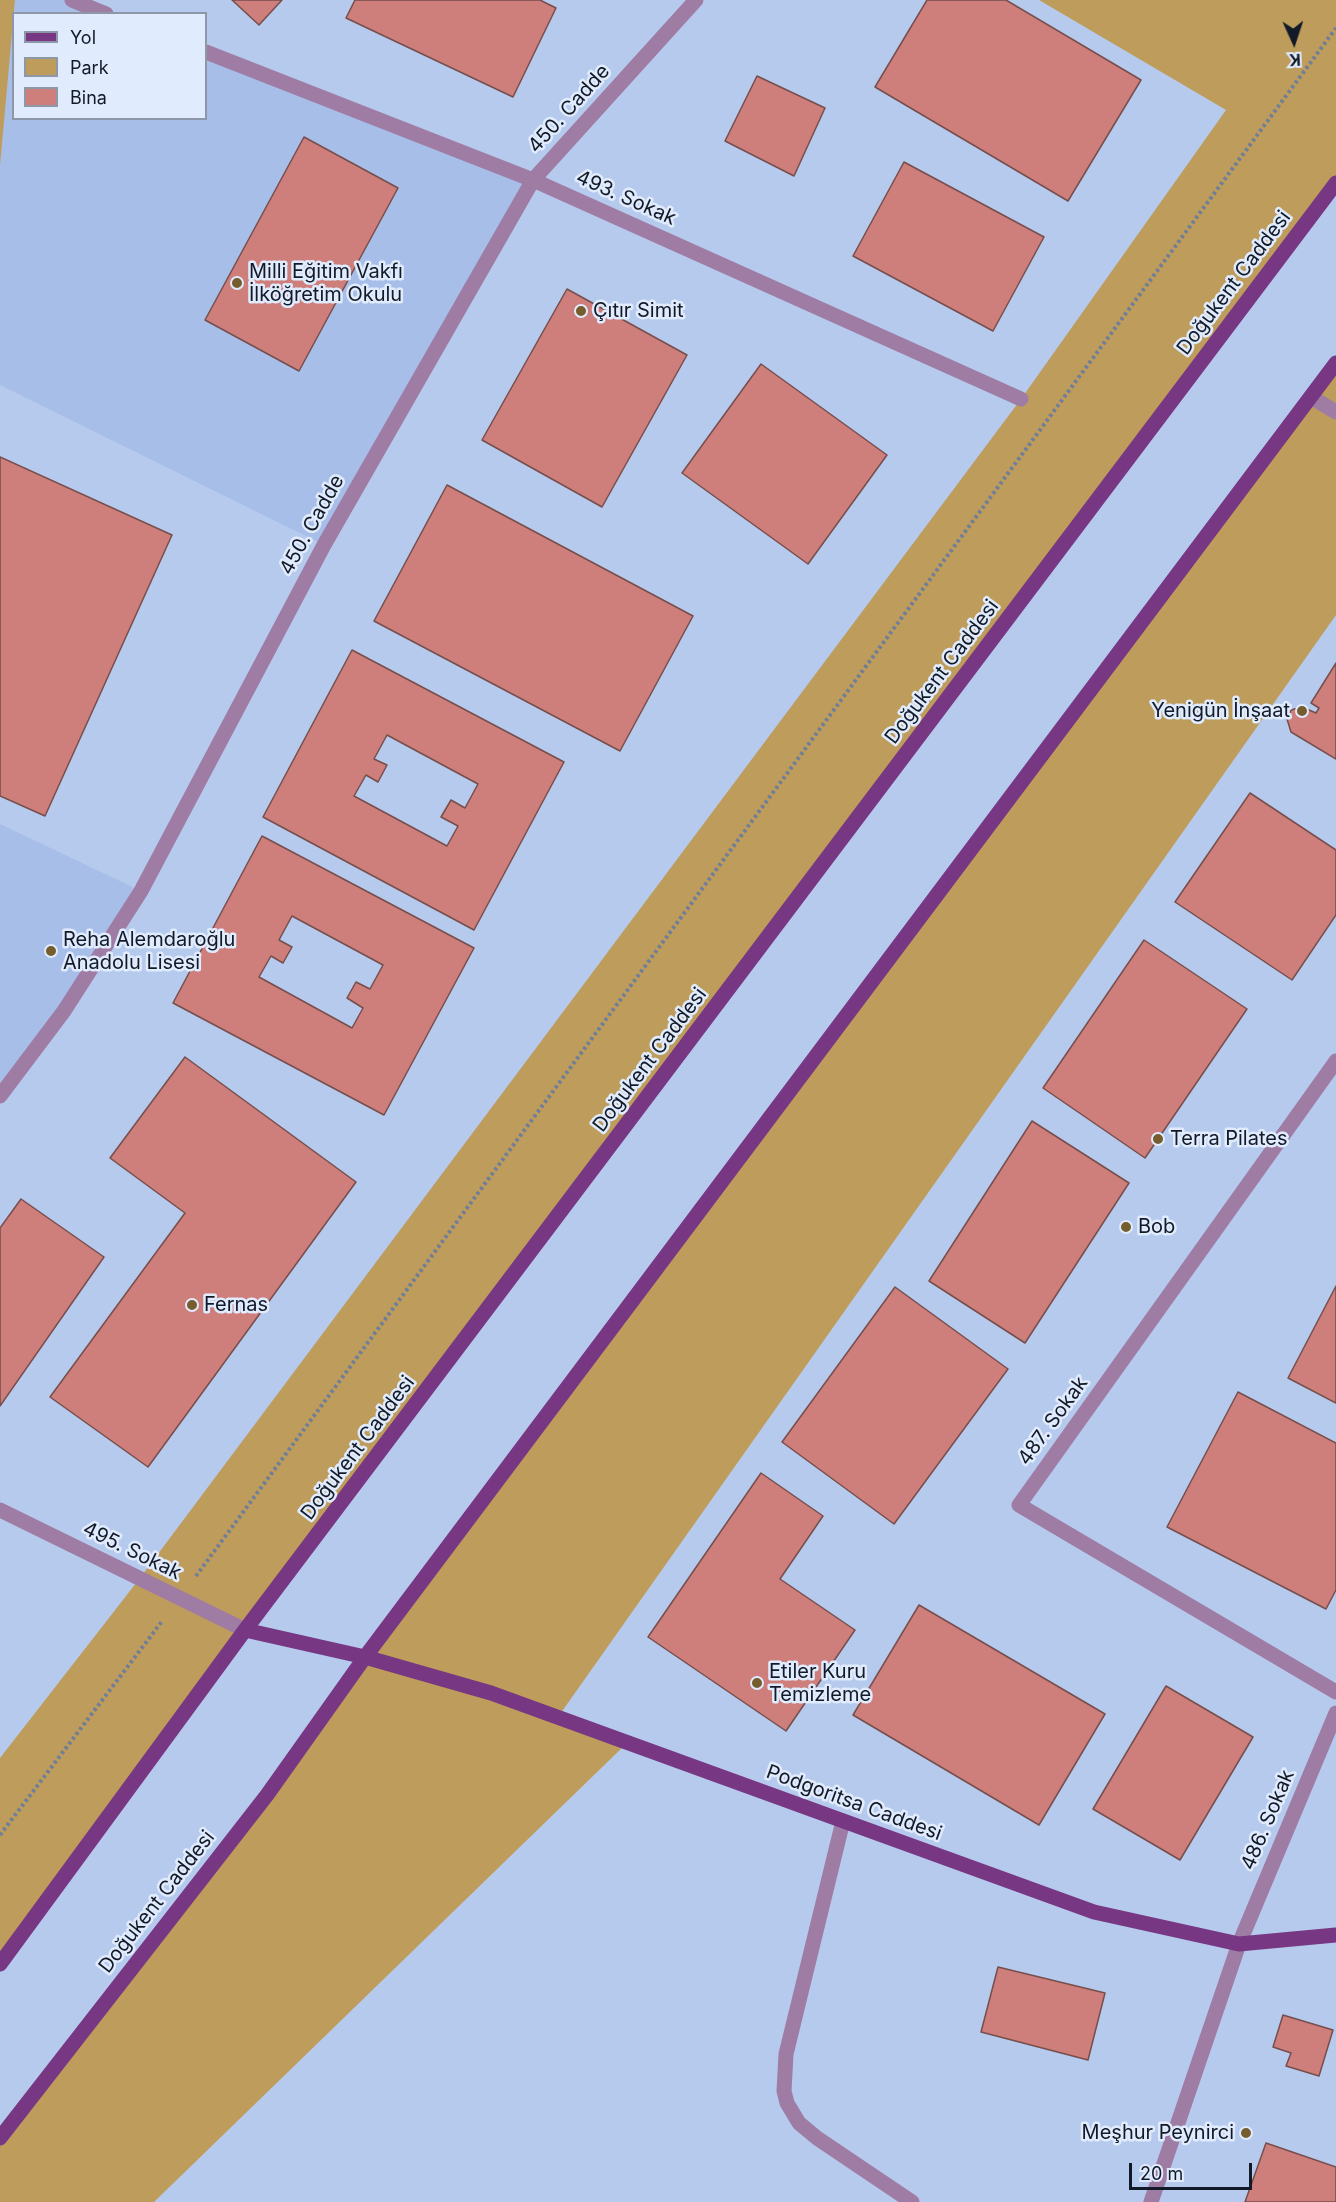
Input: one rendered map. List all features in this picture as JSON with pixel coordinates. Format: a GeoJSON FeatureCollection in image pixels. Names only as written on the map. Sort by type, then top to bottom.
{"type":"FeatureCollection","features":[{"type":"Feature","properties":{"kind":"main road","name":"Doğukent Caddesi"},"geometry":{"type":"LineString","coordinates":[[0,1964],[245,1630],[1336,183]]}},
{"type":"Feature","properties":{"kind":"main road","name":"Doğukent Caddesi"},"geometry":{"type":"LineString","coordinates":[[0,2138],[267,1795],[365,1658],[1336,363]]}},
{"type":"Feature","properties":{"kind":"main road","name":"Podgoritsa Caddesi"},"geometry":{"type":"LineString","coordinates":[[245,1630],[365,1658],[490,1693],[1094,1912],[1239,1944],[1336,1935]]}},
{"type":"Feature","properties":{"kind":"street"},"geometry":{"type":"LineString","coordinates":[[72,0],[101,12]]}},
{"type":"Feature","properties":{"kind":"street","name":"450. Cadde"},"geometry":{"type":"LineString","coordinates":[[0,1096],[64,1011],[141,891],[324,545],[533,180],[696,0]]}},
{"type":"Feature","properties":{"kind":"street","name":"493. Sokak"},"geometry":{"type":"LineString","coordinates":[[207,52],[533,180],[1021,399]]}},
{"type":"Feature","properties":{"kind":"street"},"geometry":{"type":"LineString","coordinates":[[1311,397],[1336,412]]}},
{"type":"Feature","properties":{"kind":"street","name":"487. Sokak"},"geometry":{"type":"LineString","coordinates":[[1336,1061],[1019,1505],[1336,1692]]}},
{"type":"Feature","properties":{"kind":"street","name":"495. Sokak"},"geometry":{"type":"LineString","coordinates":[[0,1510],[245,1630]]}},
{"type":"Feature","properties":{"kind":"street","name":"486. Sokak"},"geometry":{"type":"LineString","coordinates":[[1151,2202],[1239,1944],[1336,1713]]}},
{"type":"Feature","properties":{"kind":"street"},"geometry":{"type":"LineString","coordinates":[[843,1821],[786,2054],[784,2091],[792,2112],[808,2130],[912,2202]]}},
{"type":"Feature","properties":{"kind":"path"},"geometry":{"type":"LineString","coordinates":[[0,1835],[180,1598],[1336,28]]}},
{"type":"Feature","properties":{"kind":"shaded area"},"geometry":{"type":"Polygon","coordinates":[[[15,0],[72,0],[101,12],[14,12],[15,0]]]}},
{"type":"Feature","properties":{"kind":"shaded area","name":"Milli Eğitim Vakfı İlköğretim Okulu"},"geometry":{"type":"Polygon","coordinates":[[[12,28],[12,120],[207,120],[207,52],[533,180],[324,545],[0,385],[0,166],[12,28]]]}},
{"type":"Feature","properties":{"kind":"shaded area","name":"Reha Alemdaroğlu Anadolu Lisesi"},"geometry":{"type":"Polygon","coordinates":[[[0,824],[141,891],[0,1096],[0,824]]]}},
{"type":"Feature","properties":{"kind":"green space"},"geometry":{"type":"Polygon","coordinates":[[[0,0],[15,0],[14,12],[12,12],[0,166],[0,0]]]}},
{"type":"Feature","properties":{"kind":"green space"},"geometry":{"type":"Polygon","coordinates":[[[1039,0],[1336,0],[1336,182],[0,1964],[0,1758],[140,1578],[1021,399],[1226,110],[1039,0]]]}},
{"type":"Feature","properties":{"kind":"green space"},"geometry":{"type":"Polygon","coordinates":[[[1336,363],[1336,615],[558,1717],[627,1743],[154,2202],[0,2202],[0,2138],[1336,363]]]}},
{"type":"Feature","properties":{"kind":"building"},"geometry":{"type":"Polygon","coordinates":[[[232,0],[282,0],[259,25],[232,0]]]}},
{"type":"Feature","properties":{"kind":"building"},"geometry":{"type":"Polygon","coordinates":[[[355,0],[540,0],[556,8],[513,97],[346,18],[355,0]]]}},
{"type":"Feature","properties":{"kind":"building"},"geometry":{"type":"Polygon","coordinates":[[[927,0],[1006,0],[1141,80],[1068,201],[875,87],[927,0]]]}},
{"type":"Feature","properties":{"kind":"building"},"geometry":{"type":"Polygon","coordinates":[[[757,76],[825,108],[794,176],[725,141],[757,76]]]}},
{"type":"Feature","properties":{"kind":"building"},"geometry":{"type":"Polygon","coordinates":[[[304,137],[398,188],[299,371],[205,320],[304,137]]]}},
{"type":"Feature","properties":{"kind":"building"},"geometry":{"type":"Polygon","coordinates":[[[904,162],[1044,237],[993,331],[853,256],[904,162]]]}},
{"type":"Feature","properties":{"kind":"building"},"geometry":{"type":"Polygon","coordinates":[[[567,289],[687,355],[602,507],[482,440],[567,289]]]}},
{"type":"Feature","properties":{"kind":"building"},"geometry":{"type":"Polygon","coordinates":[[[761,364],[887,455],[808,564],[682,473],[761,364]]]}},
{"type":"Feature","properties":{"kind":"building"},"geometry":{"type":"Polygon","coordinates":[[[0,457],[172,535],[45,816],[0,796],[0,457]]]}},
{"type":"Feature","properties":{"kind":"building"},"geometry":{"type":"Polygon","coordinates":[[[447,485],[693,616],[620,751],[374,621],[447,485]]]}},
{"type":"Feature","properties":{"kind":"building"},"geometry":{"type":"Polygon","coordinates":[[[352,650],[564,762],[474,930],[263,817],[352,650]],[[387,735],[374,759],[387,765],[378,782],[366,775],[354,796],[447,846],[458,826],[441,817],[451,800],[465,808],[478,784],[387,735]]]}},
{"type":"Feature","properties":{"kind":"building","name":"Yenigün İnşaat"},"geometry":{"type":"Polygon","coordinates":[[[1336,663],[1336,759],[1291,732],[1287,719],[1291,710],[1302,707],[1316,713],[1319,708],[1311,703],[1336,663]]]}},
{"type":"Feature","properties":{"kind":"building"},"geometry":{"type":"Polygon","coordinates":[[[1250,793],[1336,850],[1336,915],[1292,980],[1175,902],[1250,793]]]}},
{"type":"Feature","properties":{"kind":"building"},"geometry":{"type":"Polygon","coordinates":[[[262,836],[474,948],[384,1115],[173,1003],[262,836]],[[292,916],[279,940],[292,947],[283,963],[271,956],[259,977],[352,1028],[363,1008],[347,998],[356,982],[370,989],[383,965],[292,916]]]}},
{"type":"Feature","properties":{"kind":"building"},"geometry":{"type":"Polygon","coordinates":[[[1144,940],[1247,1009],[1145,1158],[1043,1088],[1144,940]]]}},
{"type":"Feature","properties":{"kind":"building","name":"Fernas"},"geometry":{"type":"Polygon","coordinates":[[[185,1057],[356,1182],[148,1467],[50,1397],[185,1213],[110,1158],[185,1057]]]}},
{"type":"Feature","properties":{"kind":"building"},"geometry":{"type":"Polygon","coordinates":[[[1032,1121],[1129,1183],[1025,1343],[929,1281],[1032,1121]]]}},
{"type":"Feature","properties":{"kind":"building"},"geometry":{"type":"Polygon","coordinates":[[[21,1199],[104,1257],[0,1406],[0,1228],[21,1199]]]}},
{"type":"Feature","properties":{"kind":"building"},"geometry":{"type":"Polygon","coordinates":[[[1336,1286],[1336,1403],[1288,1378],[1336,1286]]]}},
{"type":"Feature","properties":{"kind":"building"},"geometry":{"type":"Polygon","coordinates":[[[895,1287],[1008,1369],[894,1524],[782,1442],[895,1287]]]}},
{"type":"Feature","properties":{"kind":"building"},"geometry":{"type":"Polygon","coordinates":[[[1238,1392],[1336,1443],[1336,1590],[1326,1609],[1167,1527],[1238,1392]]]}},
{"type":"Feature","properties":{"kind":"building"},"geometry":{"type":"Polygon","coordinates":[[[761,1473],[823,1516],[780,1579],[855,1630],[786,1731],[648,1637],[761,1473]]]}},
{"type":"Feature","properties":{"kind":"building"},"geometry":{"type":"Polygon","coordinates":[[[919,1605],[1105,1714],[1039,1825],[853,1715],[919,1605]]]}},
{"type":"Feature","properties":{"kind":"building"},"geometry":{"type":"Polygon","coordinates":[[[1166,1686],[1253,1737],[1180,1860],[1093,1809],[1166,1686]]]}},
{"type":"Feature","properties":{"kind":"building"},"geometry":{"type":"Polygon","coordinates":[[[998,1967],[1105,1993],[1088,2060],[981,2032],[998,1967]]]}},
{"type":"Feature","properties":{"kind":"building"},"geometry":{"type":"Polygon","coordinates":[[[1283,2015],[1333,2030],[1319,2076],[1286,2066],[1291,2053],[1273,2047],[1283,2015]]]}},
{"type":"Feature","properties":{"kind":"building"},"geometry":{"type":"Polygon","coordinates":[[[1266,2143],[1336,2167],[1336,2202],[1245,2202],[1266,2143]]]}},
{"type":"Feature","properties":{"kind":"place","name":"Milli Eğitim Vakfı İlköğretim Okulu"},"geometry":{"type":"Point","coordinates":[237,283]}},
{"type":"Feature","properties":{"kind":"place","name":"Çıtır Simit"},"geometry":{"type":"Point","coordinates":[581,311]}},
{"type":"Feature","properties":{"kind":"place","name":"Yenigün İnşaat"},"geometry":{"type":"Point","coordinates":[1302,711]}},
{"type":"Feature","properties":{"kind":"place","name":"Reha Alemdaroğlu Anadolu Lisesi"},"geometry":{"type":"Point","coordinates":[51,951]}},
{"type":"Feature","properties":{"kind":"place","name":"Terra Pilates"},"geometry":{"type":"Point","coordinates":[1158,1139]}},
{"type":"Feature","properties":{"kind":"place","name":"Bob"},"geometry":{"type":"Point","coordinates":[1126,1227]}},
{"type":"Feature","properties":{"kind":"place","name":"Fernas"},"geometry":{"type":"Point","coordinates":[192,1305]}},
{"type":"Feature","properties":{"kind":"place","name":"Etiler Kuru Temizleme"},"geometry":{"type":"Point","coordinates":[757,1683]}},
{"type":"Feature","properties":{"kind":"place","name":"Meşhur Peynirci"},"geometry":{"type":"Point","coordinates":[1246,2133]}}]}
